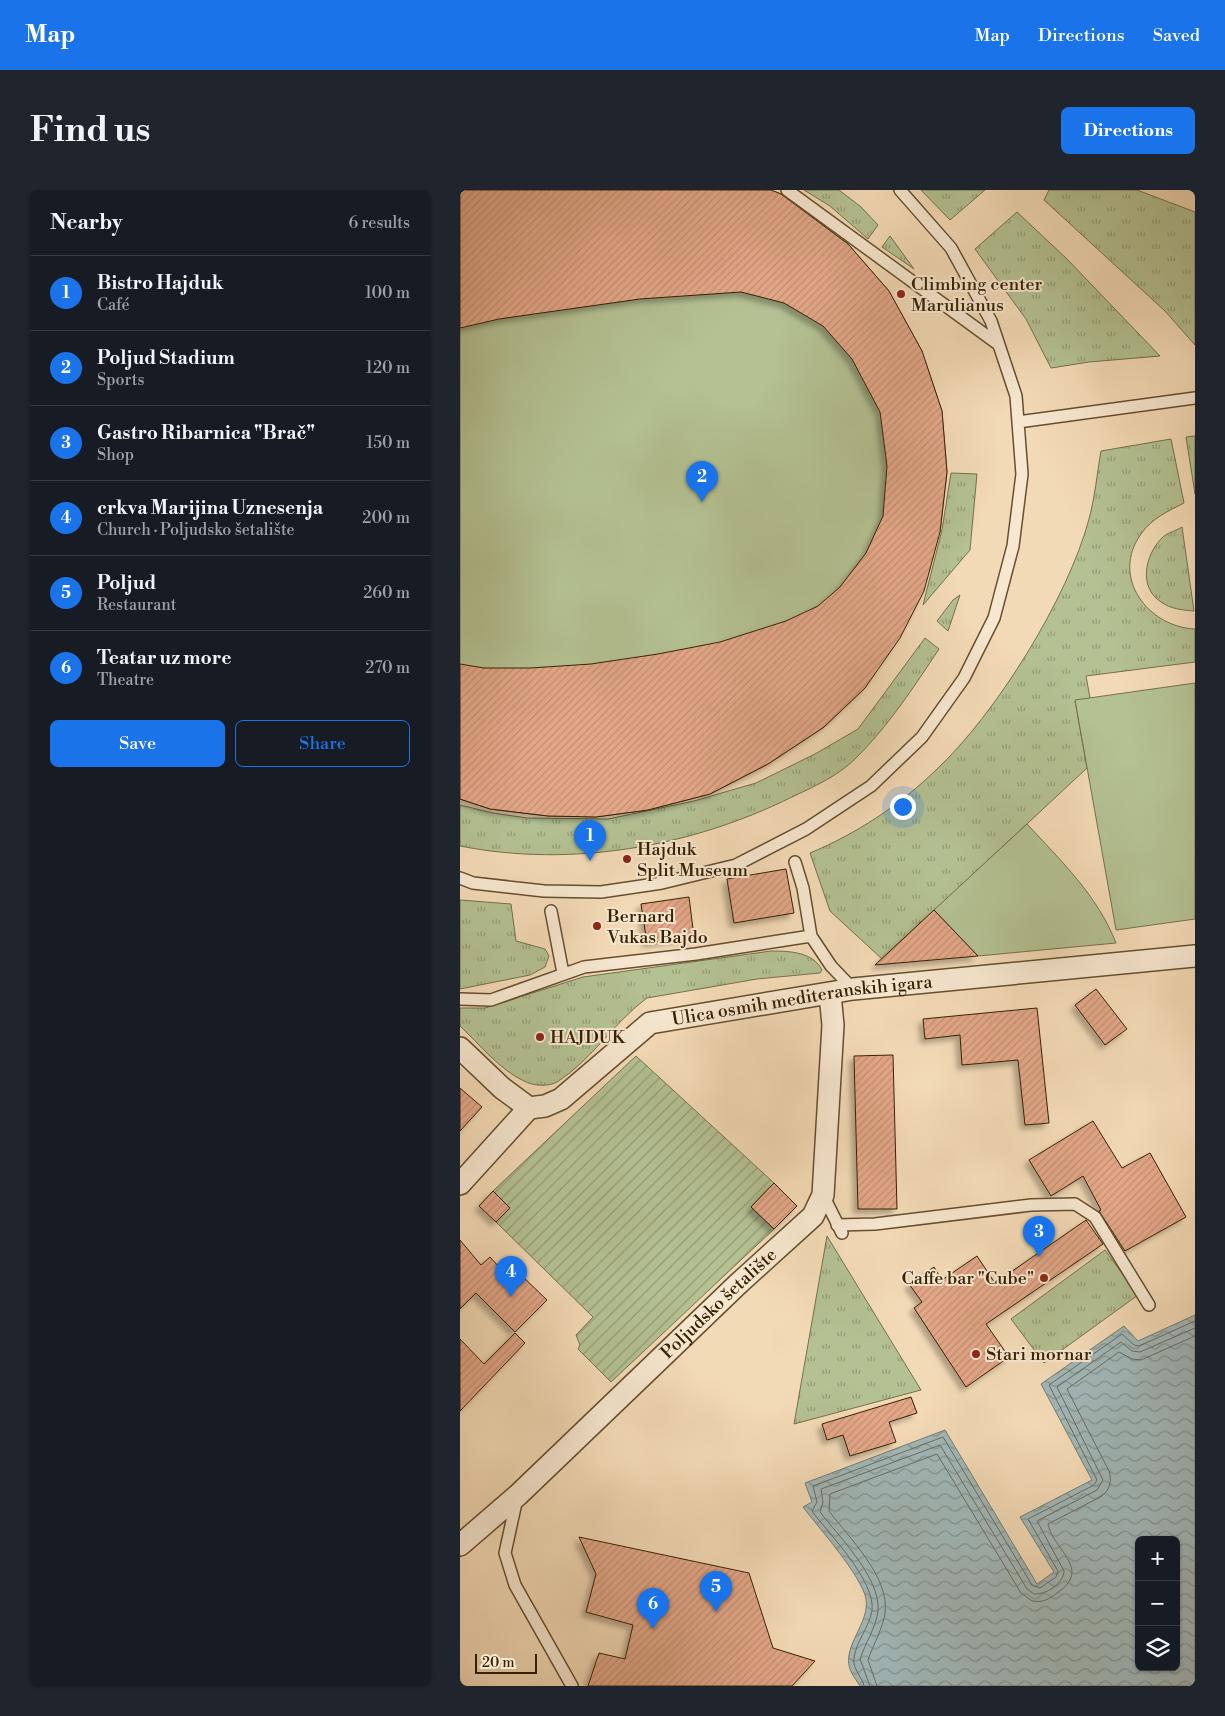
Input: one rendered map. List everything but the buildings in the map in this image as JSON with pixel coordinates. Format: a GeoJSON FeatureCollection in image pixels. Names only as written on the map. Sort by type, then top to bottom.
{"type":"FeatureCollection","features":[{"type":"Feature","properties":{"kind":"street","name":"Ulica osmih mediteranskih igara"},"geometry":{"type":"LineString","coordinates":[[529,1108],[545,1106],[561,1099],[650,1023],[853,989],[1195,956]]}},
{"type":"Feature","properties":{"kind":"street","name":"Poljudsko šetalište"},"geometry":{"type":"LineString","coordinates":[[460,1545],[518,1495],[738,1284],[813,1216],[823,1195],[833,1025],[830,994]]}},
{"type":"Feature","properties":{"kind":"street"},"geometry":{"type":"LineString","coordinates":[[460,1048],[502,1088],[529,1108],[460,1184]]}},
{"type":"Feature","properties":{"kind":"lane"},"geometry":{"type":"LineString","coordinates":[[787,190],[998,344]]}},
{"type":"Feature","properties":{"kind":"lane"},"geometry":{"type":"LineString","coordinates":[[460,878],[474,883],[544,891],[601,892],[662,884],[736,865],[806,829],[872,786],[922,737],[964,678],[994,618],[1013,546],[1022,474],[1016,396],[990,321],[951,248],[900,190]]}},
{"type":"Feature","properties":{"kind":"lane"},"geometry":{"type":"LineString","coordinates":[[1018,422],[1195,398]]}},
{"type":"Feature","properties":{"kind":"lane"},"geometry":{"type":"LineString","coordinates":[[795,862],[803,888],[811,936],[831,966],[853,989]]}},
{"type":"Feature","properties":{"kind":"lane"},"geometry":{"type":"LineString","coordinates":[[551,911],[563,973]]}},
{"type":"Feature","properties":{"kind":"lane"},"geometry":{"type":"LineString","coordinates":[[460,999],[491,1000],[584,967],[696,954],[811,936]]}},
{"type":"Feature","properties":{"kind":"lane"},"geometry":{"type":"LineString","coordinates":[[823,1195],[839,1229],[1031,1205],[1075,1204],[1095,1217],[1149,1306]]}},
{"type":"Feature","properties":{"kind":"lane"},"geometry":{"type":"LineString","coordinates":[[518,1495],[504,1553],[515,1585],[572,1686]]}},
{"type":"Feature","properties":{"kind":"green space"},"geometry":{"type":"Polygon","coordinates":[[[460,190],[771,190],[786,196],[842,237],[889,291],[922,351],[942,411],[947,472],[940,532],[865,688],[824,727],[768,764],[710,794],[648,810],[596,817],[548,816],[490,809],[460,799],[460,190]]]}},
{"type":"Feature","properties":{"kind":"green space"},"geometry":{"type":"Polygon","coordinates":[[[804,190],[839,190],[861,207],[878,225],[868,239],[830,206],[804,190]]]}},
{"type":"Feature","properties":{"kind":"green space"},"geometry":{"type":"Polygon","coordinates":[[[921,190],[985,190],[950,220],[921,190]]]}},
{"type":"Feature","properties":{"kind":"green space"},"geometry":{"type":"Polygon","coordinates":[[[1049,190],[1137,190],[1195,212],[1195,345],[1165,311],[1044,200],[1049,190]]]}},
{"type":"Feature","properties":{"kind":"green space"},"geometry":{"type":"Polygon","coordinates":[[[1017,212],[1067,259],[1160,356],[1089,362],[1051,368],[1026,319],[975,249],[1017,212]]]}},
{"type":"Feature","properties":{"kind":"green space"},"geometry":{"type":"Polygon","coordinates":[[[890,236],[914,269],[882,247],[890,236]]]}},
{"type":"Feature","properties":{"kind":"green space"},"geometry":{"type":"Polygon","coordinates":[[[1195,436],[1195,494],[1186,437],[1195,436]]]}},
{"type":"Feature","properties":{"kind":"green space"},"geometry":{"type":"Polygon","coordinates":[[[1171,439],[1184,503],[1160,516],[1145,529],[1132,550],[1130,567],[1132,582],[1139,597],[1149,609],[1162,619],[1178,626],[1195,629],[1195,662],[1086,676],[1090,698],[1075,701],[1087,768],[882,959],[830,911],[810,853],[861,828],[908,795],[959,746],[1005,687],[1047,618],[1065,584],[1079,550],[1091,511],[1101,451],[1171,439]]]}},
{"type":"Feature","properties":{"kind":"green space"},"geometry":{"type":"Polygon","coordinates":[[[951,473],[977,474],[970,550],[923,605],[942,530],[951,473]]]}},
{"type":"Feature","properties":{"kind":"green space"},"geometry":{"type":"Polygon","coordinates":[[[1182,527],[1194,611],[1173,608],[1161,602],[1154,596],[1147,580],[1148,562],[1156,545],[1164,536],[1182,527]]]}},
{"type":"Feature","properties":{"kind":"green space"},"geometry":{"type":"Polygon","coordinates":[[[960,595],[948,631],[937,621],[953,600],[960,595]]]}},
{"type":"Feature","properties":{"kind":"green space"},"geometry":{"type":"Polygon","coordinates":[[[925,638],[939,649],[900,707],[866,748],[832,777],[753,814],[713,829],[672,840],[630,848],[587,853],[544,855],[460,846],[460,805],[493,813],[527,818],[608,819],[694,801],[756,783],[815,754],[858,729],[925,638]]]}},
{"type":"Feature","properties":{"kind":"green space"},"geometry":{"type":"Polygon","coordinates":[[[1195,683],[1195,919],[1116,930],[1075,700],[1195,683]]]}},
{"type":"Feature","properties":{"kind":"green space"},"geometry":{"type":"Polygon","coordinates":[[[1027,824],[1089,894],[1099,909],[1116,943],[978,956],[934,910],[1027,824]]]}},
{"type":"Feature","properties":{"kind":"green space"},"geometry":{"type":"Polygon","coordinates":[[[460,900],[511,904],[516,941],[545,949],[549,956],[545,967],[530,975],[460,989],[460,900]]]}},
{"type":"Feature","properties":{"kind":"green space"},"geometry":{"type":"Polygon","coordinates":[[[771,951],[786,951],[807,956],[813,959],[822,970],[820,973],[757,979],[647,998],[624,1018],[570,1073],[549,1085],[532,1084],[515,1076],[498,1064],[460,1026],[460,1008],[485,1008],[583,977],[771,951]]]}},
{"type":"Feature","properties":{"kind":"green space"},"geometry":{"type":"Polygon","coordinates":[[[636,1056],[774,1183],[751,1207],[774,1229],[611,1382],[578,1349],[580,1345],[576,1335],[593,1317],[496,1222],[510,1208],[493,1191],[636,1056]]]}},
{"type":"Feature","properties":{"kind":"green space"},"geometry":{"type":"Polygon","coordinates":[[[827,1236],[921,1390],[794,1424],[827,1236]]]}},
{"type":"Feature","properties":{"kind":"green space"},"geometry":{"type":"Polygon","coordinates":[[[1105,1250],[1138,1295],[1044,1363],[1011,1319],[1105,1250]]]}},
{"type":"Feature","properties":{"kind":"water"},"geometry":{"type":"Polygon","coordinates":[[[1195,1315],[1195,1686],[860,1686],[850,1669],[849,1660],[853,1643],[864,1617],[866,1599],[857,1578],[803,1507],[812,1502],[805,1483],[945,1430],[1037,1584],[1054,1572],[1020,1517],[1092,1480],[1041,1384],[1124,1326],[1138,1341],[1195,1315]]]}},
{"type":"Feature","properties":{"kind":"place","name":"Climbing center Marulianus"},"geometry":{"type":"Point","coordinates":[901,294]}},
{"type":"Feature","properties":{"kind":"place","name":"Poljud Stadium"},"geometry":{"type":"Point","coordinates":[702,502]}},
{"type":"Feature","properties":{"kind":"place","name":"Hajduk Split Museum"},"geometry":{"type":"Point","coordinates":[627,859]}},
{"type":"Feature","properties":{"kind":"place","name":"Bistro Hajduk"},"geometry":{"type":"Point","coordinates":[590,861]}},
{"type":"Feature","properties":{"kind":"place","name":"Bernard Vukas Bajdo"},"geometry":{"type":"Point","coordinates":[597,926]}},
{"type":"Feature","properties":{"kind":"place","name":"HAJDUK"},"geometry":{"type":"Point","coordinates":[540,1037]}},
{"type":"Feature","properties":{"kind":"place","name":"Gastro Ribarnica \"Brač\""},"geometry":{"type":"Point","coordinates":[1039,1257]}},
{"type":"Feature","properties":{"kind":"place","name":"Caffe bar \"Cube\""},"geometry":{"type":"Point","coordinates":[1044,1278]}},
{"type":"Feature","properties":{"kind":"place","name":"crkva Marijina Uznesenja"},"geometry":{"type":"Point","coordinates":[511,1297]}},
{"type":"Feature","properties":{"kind":"place","name":"Stari mornar"},"geometry":{"type":"Point","coordinates":[976,1354]}},
{"type":"Feature","properties":{"kind":"place","name":"Poljud"},"geometry":{"type":"Point","coordinates":[716,1612]}},
{"type":"Feature","properties":{"kind":"place","name":"Teatar uz more"},"geometry":{"type":"Point","coordinates":[653,1629]}}]}
